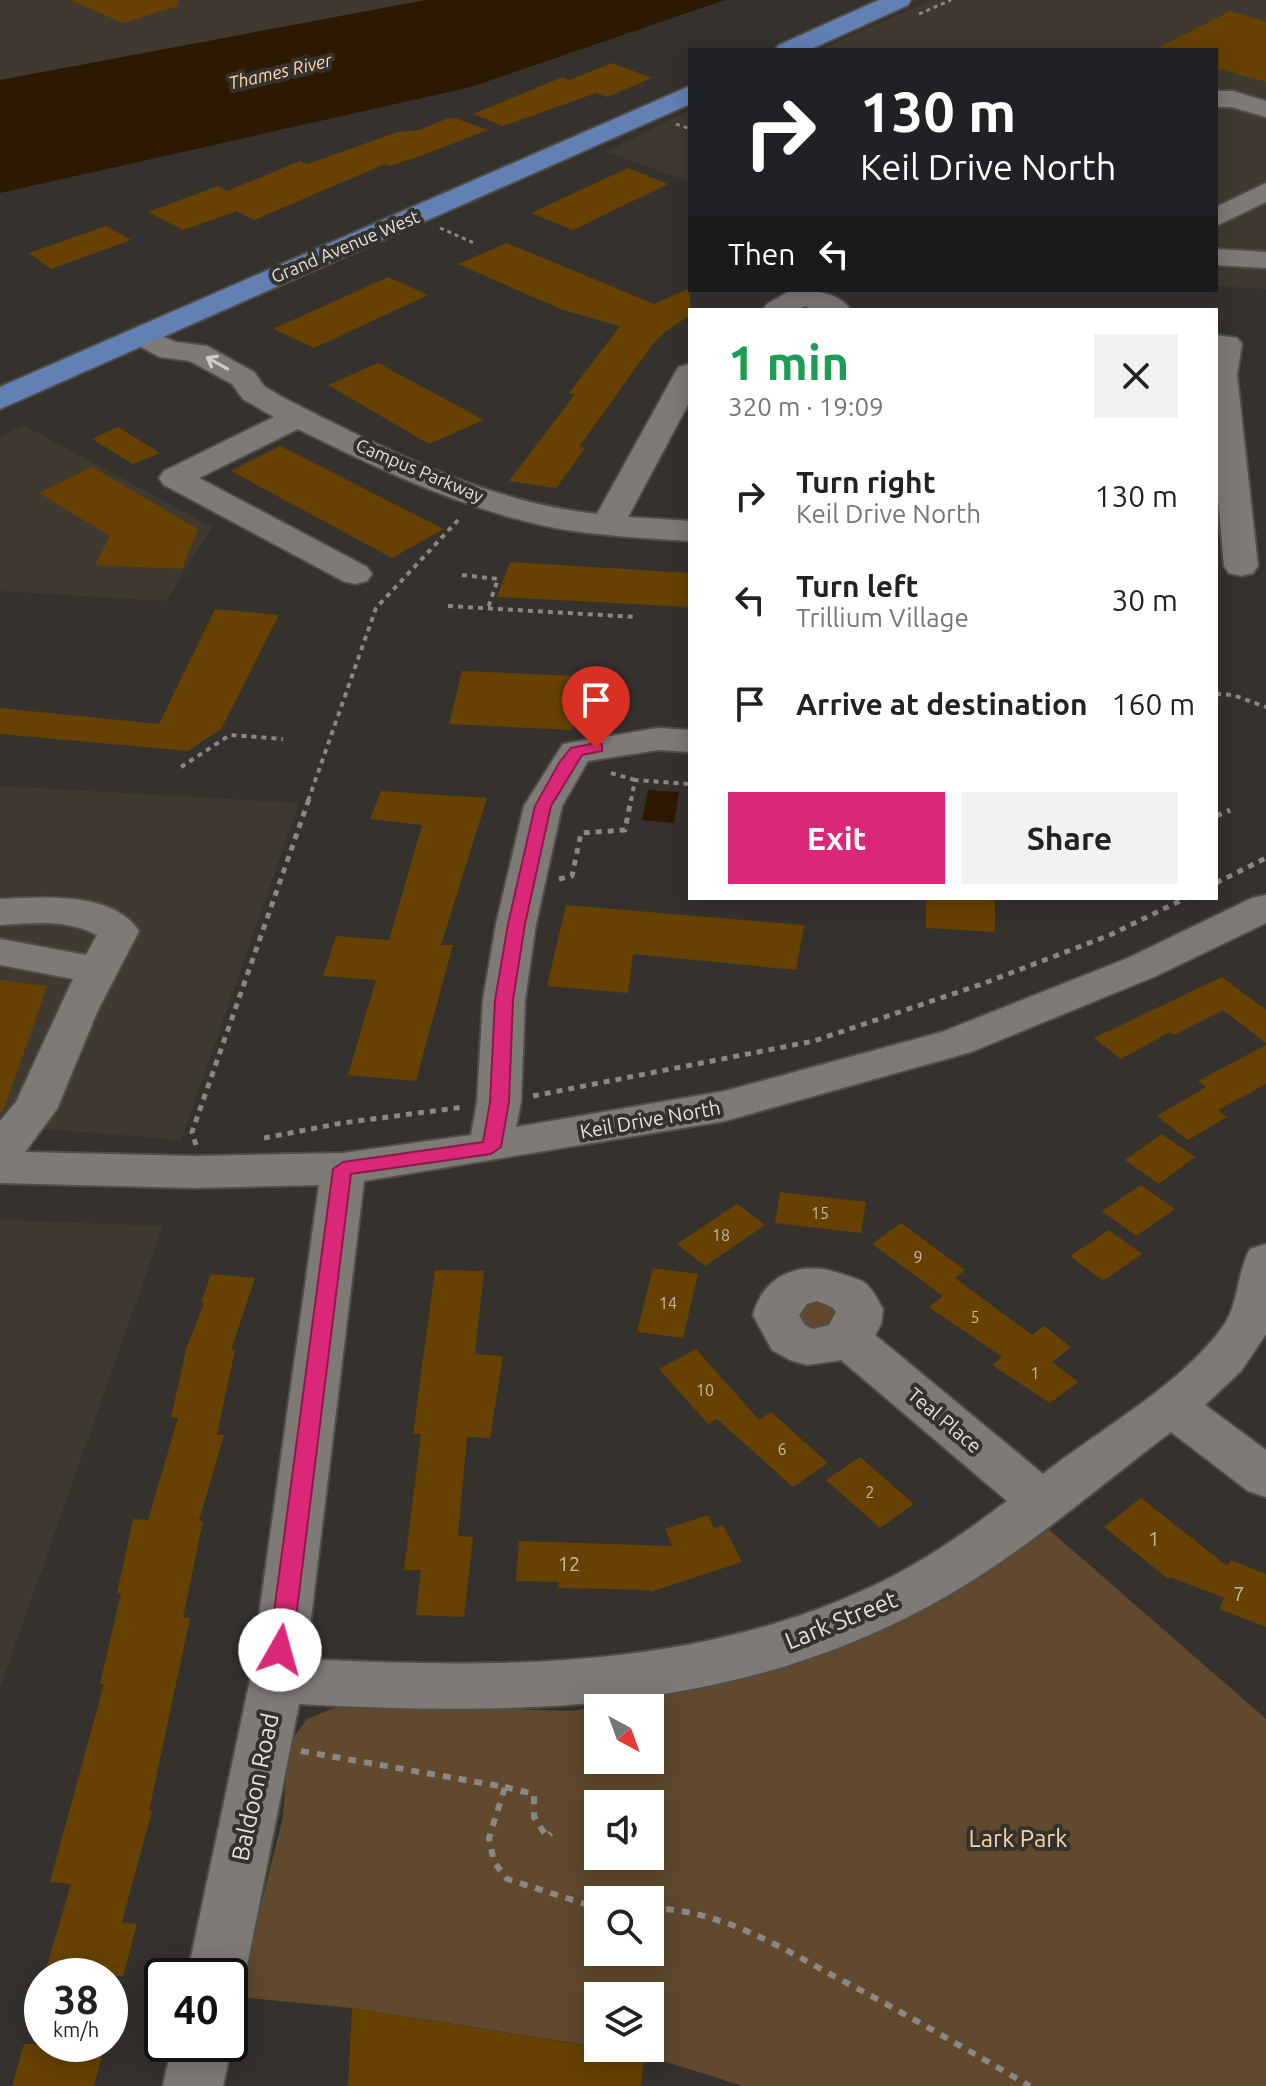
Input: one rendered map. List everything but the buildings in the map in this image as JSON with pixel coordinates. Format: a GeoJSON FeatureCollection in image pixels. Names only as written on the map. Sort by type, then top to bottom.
{"type":"FeatureCollection","features":[{"type":"Feature","properties":{"kind":"main road"},"geometry":{"type":"LineString","coordinates":[[792,48],[899,0]]}},
{"type":"Feature","properties":{"kind":"main road","name":"Grand Avenue West"},"geometry":{"type":"LineString","coordinates":[[0,399],[366,236],[454,201],[688,95]]}},
{"type":"Feature","properties":{"kind":"street"},"geometry":{"type":"LineString","coordinates":[[1219,92],[1266,109]]}},
{"type":"Feature","properties":{"kind":"street"},"geometry":{"type":"LineString","coordinates":[[1218,217],[1266,191]]}},
{"type":"Feature","properties":{"kind":"street"},"geometry":{"type":"LineString","coordinates":[[1218,257],[1266,260]]}},
{"type":"Feature","properties":{"kind":"street"},"geometry":{"type":"LineString","coordinates":[[781,308],[804,295],[833,308]]}},
{"type":"Feature","properties":{"kind":"street","name":"Campus Parkway"},"geometry":{"type":"LineString","coordinates":[[141,336],[170,351],[165,365],[217,392],[254,393],[298,417],[452,487],[553,518],[688,531]]}},
{"type":"Feature","properties":{"kind":"street"},"geometry":{"type":"LineString","coordinates":[[1218,344],[1227,344],[1222,375],[1241,565]]}},
{"type":"Feature","properties":{"kind":"street"},"geometry":{"type":"LineString","coordinates":[[607,525],[688,377]]}},
{"type":"Feature","properties":{"kind":"street"},"geometry":{"type":"LineString","coordinates":[[298,417],[175,478],[355,574]]}},
{"type":"Feature","properties":{"kind":"street"},"geometry":{"type":"LineString","coordinates":[[491,1147],[499,1102],[504,1000],[516,924],[543,806],[576,752],[658,739],[688,741]]}},
{"type":"Feature","properties":{"kind":"street","name":"Keil Drive North"},"geometry":{"type":"LineString","coordinates":[[0,1167],[195,1172],[343,1169],[725,1106],[956,1042],[1142,967],[1266,907]]}},
{"type":"Feature","properties":{"kind":"street"},"geometry":{"type":"LineString","coordinates":[[0,912],[39,910],[90,915],[119,931],[97,970],[40,1099],[9,1139],[0,1160]]}},
{"type":"Feature","properties":{"kind":"street"},"geometry":{"type":"LineString","coordinates":[[0,952],[97,970]]}},
{"type":"Feature","properties":{"kind":"street","name":"Baldoon Road"},"geometry":{"type":"LineString","coordinates":[[220,1958],[277,1680],[343,1169]]}},
{"type":"Feature","properties":{"kind":"street","name":"Lark Street"},"geometry":{"type":"LineString","coordinates":[[277,1680],[476,1688],[562,1685],[624,1679],[737,1658],[819,1632],[915,1589],[982,1546],[1170,1405],[1238,1340],[1251,1320],[1266,1261]]}},
{"type":"Feature","properties":{"kind":"street","name":"Teal Place"},"geometry":{"type":"LineString","coordinates":[[848,1339],[1042,1502]]}},
{"type":"Feature","properties":{"kind":"street"},"geometry":{"type":"LineString","coordinates":[[1170,1405],[1266,1477]]}},
{"type":"Feature","properties":{"kind":"street"},"geometry":{"type":"LineString","coordinates":[[193,2086],[198,2062]]}},
{"type":"Feature","properties":{"kind":"path"},"geometry":{"type":"LineString","coordinates":[[428,223],[474,243]]}},
{"type":"Feature","properties":{"kind":"path"},"geometry":{"type":"LineString","coordinates":[[196,1147],[192,1132],[376,608],[481,497]]}},
{"type":"Feature","properties":{"kind":"path"},"geometry":{"type":"LineString","coordinates":[[462,575],[498,579],[488,608]]}},
{"type":"Feature","properties":{"kind":"path"},"geometry":{"type":"LineString","coordinates":[[448,606],[636,617]]}},
{"type":"Feature","properties":{"kind":"path"},"geometry":{"type":"LineString","coordinates":[[1218,694],[1233,695],[1266,707]]}},
{"type":"Feature","properties":{"kind":"path"},"geometry":{"type":"LineString","coordinates":[[181,767],[230,735],[283,739]]}},
{"type":"Feature","properties":{"kind":"path"},"geometry":{"type":"LineString","coordinates":[[553,881],[572,876],[581,833],[625,830],[635,780],[688,784]]}},
{"type":"Feature","properties":{"kind":"path"},"geometry":{"type":"LineString","coordinates":[[1218,815],[1230,810]]}},
{"type":"Feature","properties":{"kind":"path"},"geometry":{"type":"LineString","coordinates":[[1218,882],[1266,858]]}},
{"type":"Feature","properties":{"kind":"path"},"geometry":{"type":"LineString","coordinates":[[262,1139],[342,1123],[499,1102],[814,1041],[982,984],[1081,946],[1182,900]]}},
{"type":"Feature","properties":{"kind":"path"},"geometry":{"type":"LineString","coordinates":[[181,1147],[210,1145]]}},
{"type":"Feature","properties":{"kind":"path"},"geometry":{"type":"LineString","coordinates":[[265,1747],[534,1794],[531,1810],[535,1825],[547,1837],[551,1833]]}},
{"type":"Feature","properties":{"kind":"path"},"geometry":{"type":"LineString","coordinates":[[505,1787],[489,1838],[494,1862],[507,1879],[584,1904]]}},
{"type":"Feature","properties":{"kind":"path"},"geometry":{"type":"LineString","coordinates":[[664,1907],[699,1911],[764,1936],[1030,2086]]}},
{"type":"Feature","properties":{"kind":"shaded area"},"geometry":{"type":"Polygon","coordinates":[[[0,0],[426,0],[0,80],[0,0]]]}},
{"type":"Feature","properties":{"kind":"shaded area"},"geometry":{"type":"Polygon","coordinates":[[[931,0],[1266,0],[1266,289],[1218,286],[1218,48],[823,48],[931,0]]]}},
{"type":"Feature","properties":{"kind":"shaded area"},"geometry":{"type":"Polygon","coordinates":[[[688,111],[688,181],[606,152],[688,111]]]}},
{"type":"Feature","properties":{"kind":"shaded area"},"geometry":{"type":"Polygon","coordinates":[[[23,425],[212,527],[166,601],[0,591],[0,437],[23,425]]]}},
{"type":"Feature","properties":{"kind":"shaded area"},"geometry":{"type":"Polygon","coordinates":[[[0,786],[299,803],[181,1140],[0,1125],[0,786]]]}},
{"type":"Feature","properties":{"kind":"shaded area"},"geometry":{"type":"Polygon","coordinates":[[[0,1220],[163,1226],[0,1688],[0,1220]]]}},
{"type":"Feature","properties":{"kind":"green space"},"geometry":{"type":"Polygon","coordinates":[[[825,1300],[839,1312],[834,1327],[807,1330],[795,1310],[804,1301],[825,1300]]]}},
{"type":"Feature","properties":{"kind":"green space","name":"Lark Park"},"geometry":{"type":"Polygon","coordinates":[[[1046,1527],[1266,1719],[1266,2086],[743,2086],[664,2061],[664,1982],[584,1982],[584,2045],[352,2008],[248,1998],[248,1958],[283,1817],[289,1743],[307,1719],[342,1705],[584,1709],[584,1774],[664,1774],[664,1694],[657,1694],[775,1670],[936,1604],[1046,1527]]]}},
{"type":"Feature","properties":{"kind":"water","name":"Thames River"},"geometry":{"type":"Polygon","coordinates":[[[426,0],[725,0],[471,87],[0,193],[0,80],[426,0]]]}},
{"type":"Feature","properties":{"kind":"water"},"geometry":{"type":"Polygon","coordinates":[[[648,790],[679,792],[674,823],[642,820],[648,790]]]}},
{"type":"Feature","properties":{"kind":"route"},"geometry":{"type":"LineString","coordinates":[[280,1650],[343,1169],[491,1147],[499,1102],[504,1000],[516,924],[543,806],[576,752],[596,748]]}}]}
